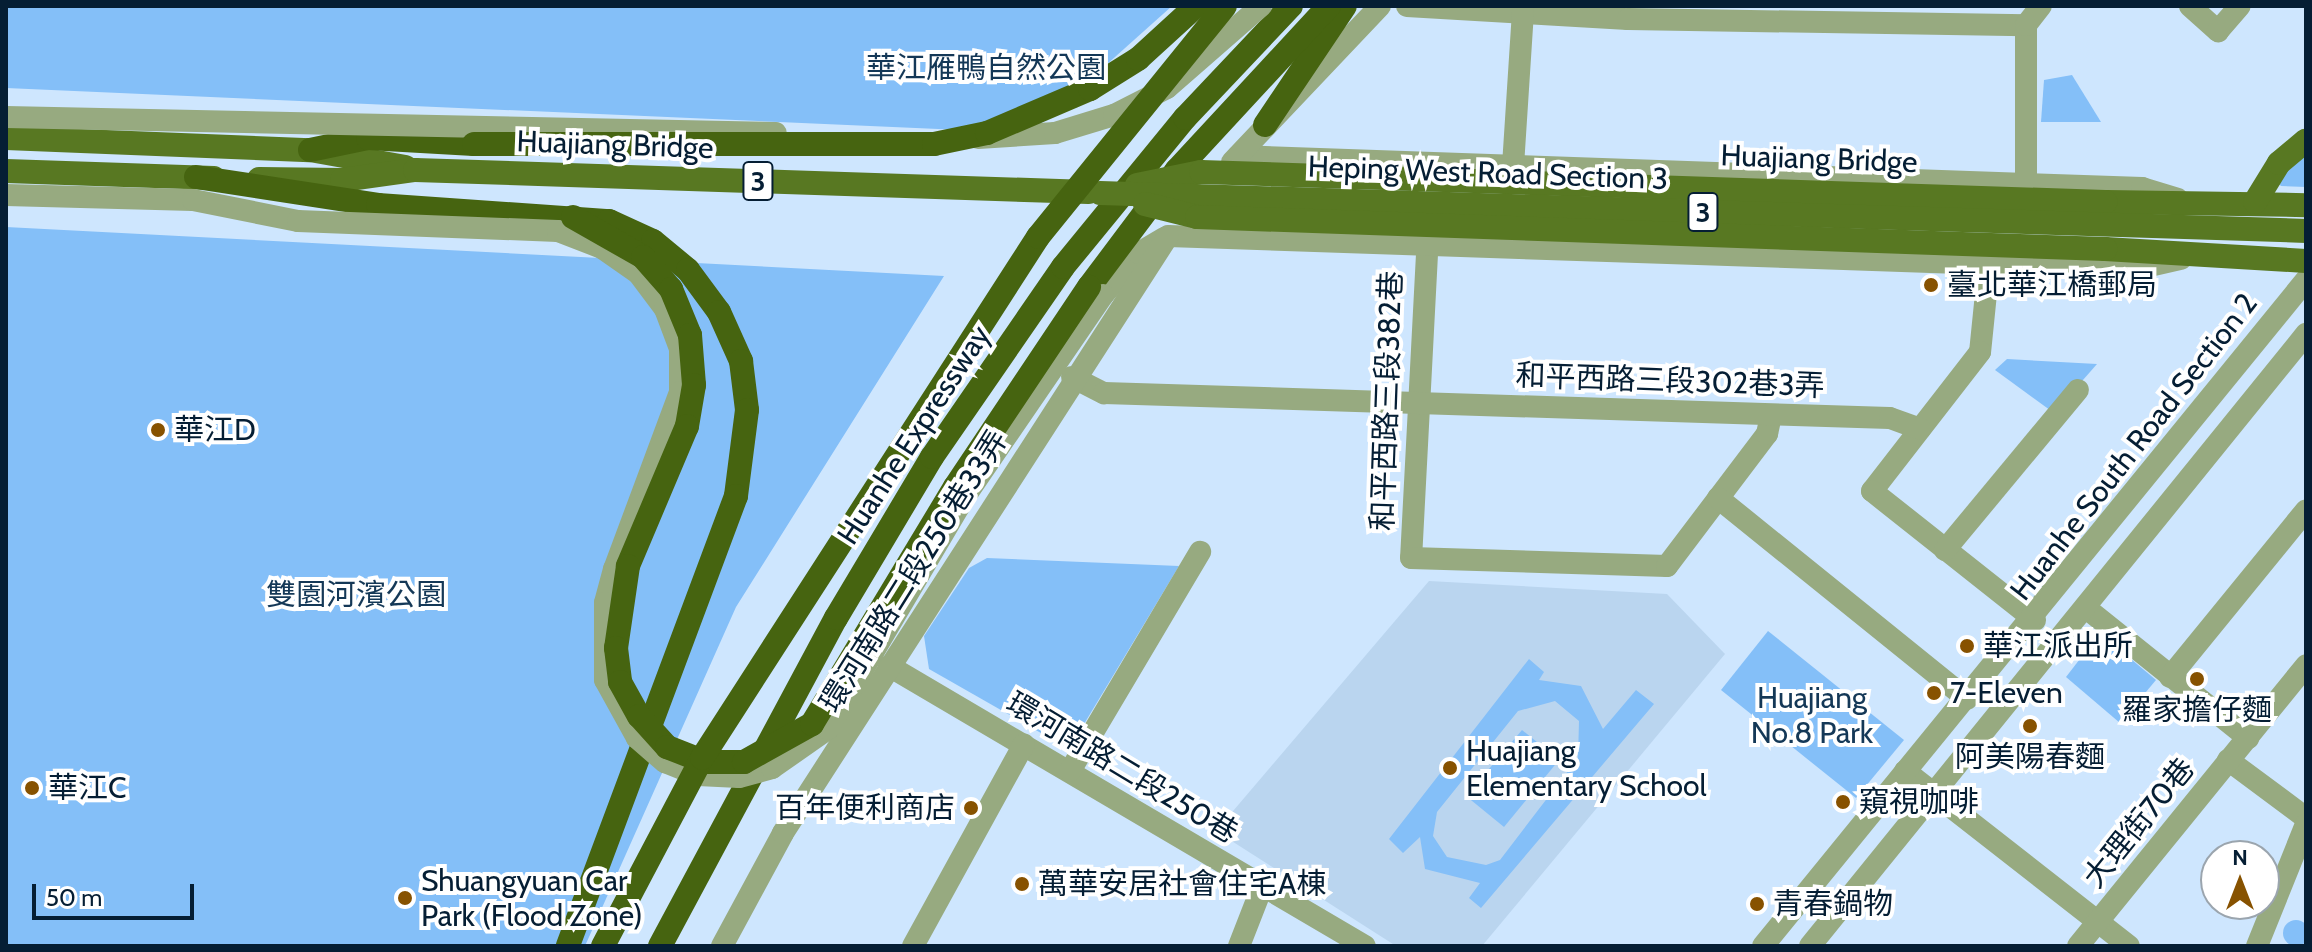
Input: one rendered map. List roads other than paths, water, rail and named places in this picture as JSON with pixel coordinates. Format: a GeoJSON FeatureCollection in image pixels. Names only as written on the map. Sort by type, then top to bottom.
{"type":"FeatureCollection","features":[{"type":"Feature","properties":{"kind":"highway"},"geometry":{"type":"LineString","coordinates":[[310,150],[368,138],[868,150],[934,144],[987,133],[1090,89],[1138,59],[1196,6]]}},
{"type":"Feature","properties":{"kind":"highway","name":"Huanhe Expressway"},"geometry":{"type":"LineString","coordinates":[[603,946],[702,758],[1038,237],[1225,6]]}},
{"type":"Feature","properties":{"kind":"highway","name":"Huanhe Expressway"},"geometry":{"type":"LineString","coordinates":[[660,946],[932,457],[1063,267],[1185,118],[1291,6]]}},
{"type":"Feature","properties":{"kind":"highway"},"geometry":{"type":"LineString","coordinates":[[573,217],[643,257],[671,289],[690,335],[694,385],[687,426],[628,566],[616,648],[620,682],[639,716],[667,747],[705,762],[744,762],[812,724],[955,487],[1096,291],[1177,170],[1329,6]]}},
{"type":"Feature","properties":{"kind":"highway"},"geometry":{"type":"LineString","coordinates":[[1265,125],[1345,6]]}},
{"type":"Feature","properties":{"kind":"highway"},"geometry":{"type":"LineString","coordinates":[[196,177],[378,205],[573,217],[642,236],[688,270],[741,361],[747,410],[736,496],[568,946]]}},
{"type":"Feature","properties":{"kind":"main road","name":"Huajiang Bridge"},"geometry":{"type":"LineString","coordinates":[[6,138],[310,150],[415,170],[1100,193],[1197,217],[2105,249],[2181,259]]}},
{"type":"Feature","properties":{"kind":"main road"},"geometry":{"type":"LineString","coordinates":[[2255,202],[2279,163],[2306,140]]}},
{"type":"Feature","properties":{"kind":"main road","name":"Huajiang Bridge"},"geometry":{"type":"LineString","coordinates":[[6,171],[342,180],[415,170]]}},
{"type":"Feature","properties":{"kind":"main road","name":"Huajiang Bridge"},"geometry":{"type":"LineString","coordinates":[[1100,193],[1201,172],[2106,202]]}},
{"type":"Feature","properties":{"kind":"main road","name":"Heping West Road Section 3"},"geometry":{"type":"LineString","coordinates":[[1100,193],[2306,231]]}},
{"type":"Feature","properties":{"kind":"main road","name":"Heping West Road Section 3"},"geometry":{"type":"LineString","coordinates":[[2106,202],[2178,199],[2306,205]]}},
{"type":"Feature","properties":{"kind":"main road","name":"3"},"geometry":{"type":"LineString","coordinates":[[2181,259],[2306,261]]}},
{"type":"Feature","properties":{"kind":"street"},"geometry":{"type":"LineString","coordinates":[[6,117],[992,139],[1055,133],[1114,115],[1167,88],[1261,6]]}},
{"type":"Feature","properties":{"kind":"street"},"geometry":{"type":"LineString","coordinates":[[6,195],[193,200],[298,221],[558,231],[602,248],[638,273],[665,309],[680,349],[680,392],[611,580],[605,680],[637,738],[665,762],[698,775],[739,777],[772,768],[828,729],[964,498],[1096,291],[1139,253],[1168,236],[1265,125],[1380,6]]}},
{"type":"Feature","properties":{"kind":"street"},"geometry":{"type":"LineString","coordinates":[[1407,6],[1523,12],[1824,13],[2026,25]]}},
{"type":"Feature","properties":{"kind":"street"},"geometry":{"type":"LineString","coordinates":[[2026,186],[2026,25],[2041,6]]}},
{"type":"Feature","properties":{"kind":"street"},"geometry":{"type":"LineString","coordinates":[[2190,6],[2218,31],[2240,6]]}},
{"type":"Feature","properties":{"kind":"street"},"geometry":{"type":"LineString","coordinates":[[1513,166],[1523,12]]}},
{"type":"Feature","properties":{"kind":"street","name":"Heping West Road Section 3"},"geometry":{"type":"LineString","coordinates":[[1238,156],[1418,167],[1513,166],[2142,188],[2178,199]]}},
{"type":"Feature","properties":{"kind":"street"},"geometry":{"type":"LineString","coordinates":[[1168,236],[1419,238],[1989,264],[2145,267],[2181,259]]}},
{"type":"Feature","properties":{"kind":"street","name":"環河南路二段250巷33弄"},"geometry":{"type":"LineString","coordinates":[[722,946],[889,666],[1072,377],[1168,236]]}},
{"type":"Feature","properties":{"kind":"street","name":"和平西路三段382巷"},"geometry":{"type":"LineString","coordinates":[[1419,238],[1411,558],[1667,566],[1718,498]]}},
{"type":"Feature","properties":{"kind":"street"},"geometry":{"type":"LineString","coordinates":[[1989,264],[1983,344],[1872,491],[2035,620]]}},
{"type":"Feature","properties":{"kind":"street","name":"Huanhe South Road Section 2"},"geometry":{"type":"LineString","coordinates":[[1763,946],[1905,771],[2035,620],[2306,280]]}},
{"type":"Feature","properties":{"kind":"street","name":"Huanhe South Road Section 2"},"geometry":{"type":"LineString","coordinates":[[1810,946],[1934,797],[2306,334]]}},
{"type":"Feature","properties":{"kind":"street","name":"和平西路三段302巷3弄"},"geometry":{"type":"LineString","coordinates":[[1072,377],[1104,393],[1890,418],[1920,429]]}},
{"type":"Feature","properties":{"kind":"street"},"geometry":{"type":"LineString","coordinates":[[1945,550],[2078,390]]}},
{"type":"Feature","properties":{"kind":"street"},"geometry":{"type":"LineString","coordinates":[[1771,415],[1767,434],[1718,498],[1967,699]]}},
{"type":"Feature","properties":{"kind":"street"},"geometry":{"type":"LineString","coordinates":[[2170,677],[2306,510]]}},
{"type":"Feature","properties":{"kind":"street"},"geometry":{"type":"LineString","coordinates":[[1070,771],[1200,552]]}},
{"type":"Feature","properties":{"kind":"street"},"geometry":{"type":"LineString","coordinates":[[2086,608],[2248,738]]}},
{"type":"Feature","properties":{"kind":"street","name":"大理街70巷"},"geometry":{"type":"LineString","coordinates":[[2078,946],[2306,665]]}},
{"type":"Feature","properties":{"kind":"street","name":"環河南路二段250巷"},"geometry":{"type":"LineString","coordinates":[[889,666],[1365,946]]}},
{"type":"Feature","properties":{"kind":"street"},"geometry":{"type":"LineString","coordinates":[[913,946],[1024,744]]}},
{"type":"Feature","properties":{"kind":"street"},"geometry":{"type":"LineString","coordinates":[[2228,760],[2306,818]]}},
{"type":"Feature","properties":{"kind":"street"},"geometry":{"type":"LineString","coordinates":[[1905,771],[2094,926],[2129,946]]}},
{"type":"Feature","properties":{"kind":"street"},"geometry":{"type":"LineString","coordinates":[[2257,946],[2306,824]]}},
{"type":"Feature","properties":{"kind":"street"},"geometry":{"type":"LineString","coordinates":[[1239,946],[1262,887]]}},
{"type":"Feature","properties":{"kind":"place","name":"臺北華江橋郵局"},"geometry":{"type":"Point","coordinates":[1931,285]}},
{"type":"Feature","properties":{"kind":"place","name":"華江D"},"geometry":{"type":"Point","coordinates":[158,430]}},
{"type":"Feature","properties":{"kind":"place","name":"華江派出所"},"geometry":{"type":"Point","coordinates":[1967,646]}},
{"type":"Feature","properties":{"kind":"place","name":"羅家擔仔麵"},"geometry":{"type":"Point","coordinates":[2197,679]}},
{"type":"Feature","properties":{"kind":"place","name":"7-Eleven"},"geometry":{"type":"Point","coordinates":[1934,693]}},
{"type":"Feature","properties":{"kind":"place","name":"阿美陽春麵"},"geometry":{"type":"Point","coordinates":[2030,726]}},
{"type":"Feature","properties":{"kind":"place","name":"Huajiang Elementary School"},"geometry":{"type":"Point","coordinates":[1450,768]}},
{"type":"Feature","properties":{"kind":"place","name":"華江C"},"geometry":{"type":"Point","coordinates":[32,788]}},
{"type":"Feature","properties":{"kind":"place","name":"窺視咖啡"},"geometry":{"type":"Point","coordinates":[1843,802]}},
{"type":"Feature","properties":{"kind":"place","name":"百年便利商店"},"geometry":{"type":"Point","coordinates":[971,808]}},
{"type":"Feature","properties":{"kind":"place","name":"萬華安居社會住宅A棟"},"geometry":{"type":"Point","coordinates":[1022,884]}},
{"type":"Feature","properties":{"kind":"place","name":"Shuangyuan Car Park (Flood Zone)"},"geometry":{"type":"Point","coordinates":[405,898]}},
{"type":"Feature","properties":{"kind":"place","name":"青春鍋物"},"geometry":{"type":"Point","coordinates":[1757,904]}},
{"type":"Feature","properties":{"kind":"park label","name":"華江雁鴨自然公園"},"geometry":{"type":"Point","coordinates":[986,68]}},
{"type":"Feature","properties":{"kind":"park label","name":"雙園河濱公園"},"geometry":{"type":"Point","coordinates":[356,595]}},
{"type":"Feature","properties":{"kind":"park label","name":"Huajiang No.8 Park"},"geometry":{"type":"Point","coordinates":[1812,715]}}]}
